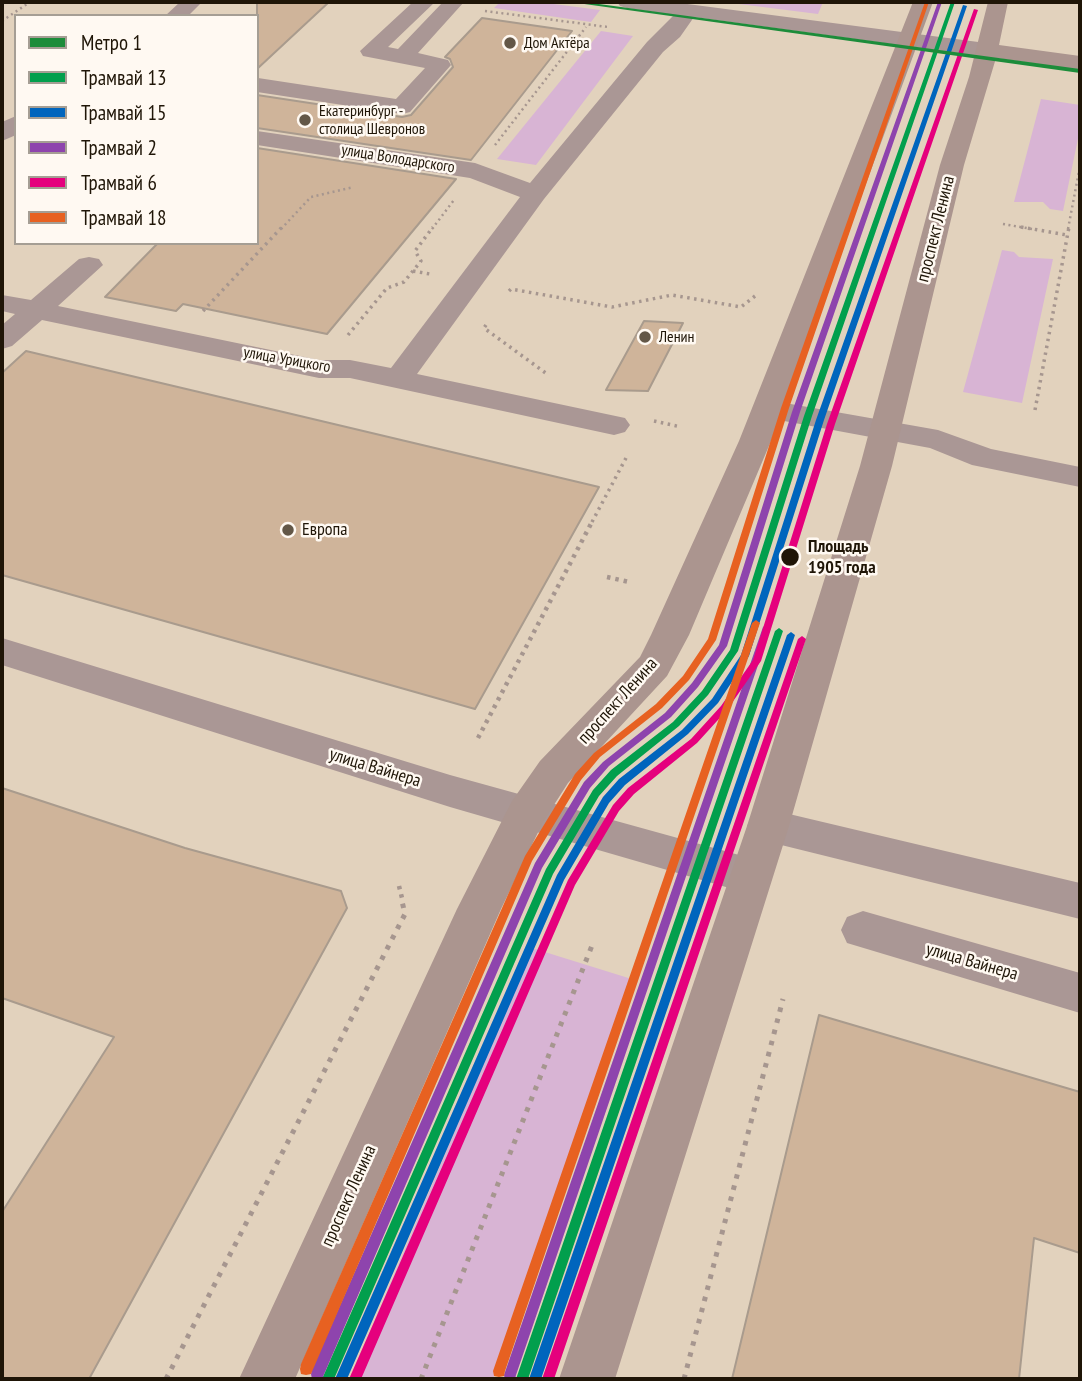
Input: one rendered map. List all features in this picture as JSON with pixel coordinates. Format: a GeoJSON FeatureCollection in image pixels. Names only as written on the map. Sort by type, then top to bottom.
{"type":"FeatureCollection","features":[{"type":"Feature","properties":{"kind":"main road","name":"проспект Ленина"},"geometry":{"type":"LineString","coordinates":[[267,1379],[479,909],[527,813],[554,772],[654,666],[715,536],[768,409],[923,2]]}},
{"type":"Feature","properties":{"kind":"main road","name":"проспект Ленина"},"geometry":{"type":"LineString","coordinates":[[587,1379],[768,826],[887,430],[952,165],[980,77],[998,2]]}},
{"type":"Feature","properties":{"kind":"main road"},"geometry":{"type":"LineString","coordinates":[[986,50],[1080,63]]}},
{"type":"Feature","properties":{"kind":"street"},"geometry":{"type":"LineString","coordinates":[[177,14],[192,2]]}},
{"type":"Feature","properties":{"kind":"street"},"geometry":{"type":"LineString","coordinates":[[259,85],[402,107],[440,65],[371,51],[425,2]]}},
{"type":"Feature","properties":{"kind":"street"},"geometry":{"type":"LineString","coordinates":[[403,56],[454,2]]}},
{"type":"Feature","properties":{"kind":"street"},"geometry":{"type":"LineString","coordinates":[[627,2],[986,50]]}},
{"type":"Feature","properties":{"kind":"street"},"geometry":{"type":"LineString","coordinates":[[399,378],[535,194],[655,47],[689,10]]}},
{"type":"Feature","properties":{"kind":"street","name":"улица Володарского"},"geometry":{"type":"LineString","coordinates":[[259,138],[475,171],[535,194]]}},
{"type":"Feature","properties":{"kind":"street"},"geometry":{"type":"LineString","coordinates":[[2,340],[89,265]]}},
{"type":"Feature","properties":{"kind":"street","name":"улица Урицкого"},"geometry":{"type":"LineString","coordinates":[[2,303],[319,369],[350,369],[399,378],[614,425]]}},
{"type":"Feature","properties":{"kind":"street"},"geometry":{"type":"LineString","coordinates":[[768,409],[938,440],[983,458],[1080,477]]}},
{"type":"Feature","properties":{"kind":"street"},"geometry":{"type":"LineString","coordinates":[[938,440],[988,439],[1080,456]]}},
{"type":"Feature","properties":{"kind":"street","name":"улица Вайнера"},"geometry":{"type":"LineString","coordinates":[[2,651],[527,813],[750,876]]}},
{"type":"Feature","properties":{"kind":"street"},"geometry":{"type":"LineString","coordinates":[[768,826],[1080,901]]}},
{"type":"Feature","properties":{"kind":"street","name":"улица Вайнера"},"geometry":{"type":"LineString","coordinates":[[863,930],[1080,993]]}},
{"type":"Feature","properties":{"kind":"path"},"geometry":{"type":"LineString","coordinates":[[2,21],[30,2]]}},
{"type":"Feature","properties":{"kind":"path"},"geometry":{"type":"LineString","coordinates":[[481,11],[587,27],[608,27]]}},
{"type":"Feature","properties":{"kind":"path"},"geometry":{"type":"LineString","coordinates":[[494,147],[587,27]]}},
{"type":"Feature","properties":{"kind":"path"},"geometry":{"type":"LineString","coordinates":[[1035,410],[1080,166]]}},
{"type":"Feature","properties":{"kind":"path"},"geometry":{"type":"LineString","coordinates":[[199,315],[311,197],[357,186]]}},
{"type":"Feature","properties":{"kind":"path"},"geometry":{"type":"LineString","coordinates":[[348,335],[387,288],[404,282],[421,261],[415,251],[448,207]]}},
{"type":"Feature","properties":{"kind":"path"},"geometry":{"type":"LineString","coordinates":[[1003,224],[1067,235]]}},
{"type":"Feature","properties":{"kind":"path"},"geometry":{"type":"LineString","coordinates":[[504,299],[511,289],[612,307],[671,295],[741,307],[755,296]]}},
{"type":"Feature","properties":{"kind":"path"},"geometry":{"type":"LineString","coordinates":[[491,318],[484,328],[550,376]]}},
{"type":"Feature","properties":{"kind":"path"},"geometry":{"type":"LineString","coordinates":[[478,738],[623,461]]}},
{"type":"Feature","properties":{"kind":"path"},"geometry":{"type":"LineString","coordinates":[[607,578],[629,582]]}},
{"type":"Feature","properties":{"kind":"path"},"geometry":{"type":"LineString","coordinates":[[166,1379],[405,914],[399,886]]}},
{"type":"Feature","properties":{"kind":"path"},"geometry":{"type":"LineString","coordinates":[[421,1379],[593,943]]}},
{"type":"Feature","properties":{"kind":"path"},"geometry":{"type":"LineString","coordinates":[[684,1379],[783,999]]}},
{"type":"Feature","properties":{"kind":"shaded area"},"geometry":{"type":"Polygon","coordinates":[[[500,2],[538,2],[600,10],[591,22],[494,8],[500,2]]]}},
{"type":"Feature","properties":{"kind":"shaded area"},"geometry":{"type":"Polygon","coordinates":[[[723,2],[823,2],[818,14],[723,2]]]}},
{"type":"Feature","properties":{"kind":"shaded area"},"geometry":{"type":"Polygon","coordinates":[[[601,31],[633,36],[536,165],[497,159],[601,31]]]}},
{"type":"Feature","properties":{"kind":"shaded area"},"geometry":{"type":"Polygon","coordinates":[[[1041,99],[1080,105],[1080,129],[1063,211],[1050,209],[1043,202],[1014,202],[1041,99]]]}},
{"type":"Feature","properties":{"kind":"shaded area"},"geometry":{"type":"Polygon","coordinates":[[[1002,250],[1014,252],[1019,257],[1053,259],[1022,403],[963,392],[1002,250]]]}},
{"type":"Feature","properties":{"kind":"shaded area"},"geometry":{"type":"Polygon","coordinates":[[[532,948],[638,981],[493,1379],[350,1379],[532,948]]]}},
{"type":"Feature","properties":{"kind":"building"},"geometry":{"type":"Polygon","coordinates":[[[257,2],[329,2],[259,67],[257,2]]]}},
{"type":"Feature","properties":{"kind":"building"},"geometry":{"type":"Polygon","coordinates":[[[482,18],[572,31],[471,160],[259,128],[259,95],[402,117],[411,115],[453,67],[450,59],[445,57],[482,18]]]}},
{"type":"Feature","properties":{"kind":"building"},"geometry":{"type":"Polygon","coordinates":[[[259,148],[456,179],[327,334],[183,304],[176,311],[105,297],[156,245],[259,245],[259,148]]]}},
{"type":"Feature","properties":{"kind":"building"},"geometry":{"type":"Polygon","coordinates":[[[644,321],[683,323],[648,391],[606,390],[644,321]]]}},
{"type":"Feature","properties":{"kind":"building","name":"Европа"},"geometry":{"type":"Polygon","coordinates":[[[26,351],[599,487],[475,709],[2,575],[2,373],[26,351]]]}},
{"type":"Feature","properties":{"kind":"building"},"geometry":{"type":"Polygon","coordinates":[[[2,788],[185,848],[341,891],[347,908],[89,1379],[2,1379],[2,1212],[114,1037],[2,998],[2,788]]]}},
{"type":"Feature","properties":{"kind":"building"},"geometry":{"type":"Polygon","coordinates":[[[819,1015],[1080,1092],[1080,1253],[1034,1238],[1019,1379],[732,1379],[819,1015]]]}},
{"type":"Feature","properties":{"kind":"metro line","name":"1"},"geometry":{"type":"LineString","coordinates":[[573,2],[1080,71]]}},
{"type":"Feature","properties":{"kind":"tram line","name":"18"},"geometry":{"type":"LineString","coordinates":[[306,1369],[528,859],[578,777],[597,755],[659,706],[686,678],[712,640],[785,408],[927,2]]}},
{"type":"Feature","properties":{"kind":"tram line","name":"2"},"geometry":{"type":"LineString","coordinates":[[317,1374],[538,866],[587,785],[606,764],[668,715],[695,685],[723,646],[796,412],[940,2]]}},
{"type":"Feature","properties":{"kind":"tram line","name":"13"},"geometry":{"type":"LineString","coordinates":[[328,1379],[549,872],[596,793],[614,773],[676,724],[705,693],[734,651],[808,416],[953,2]]}},
{"type":"Feature","properties":{"kind":"tram line","name":"15"},"geometry":{"type":"LineString","coordinates":[[341,1379],[560,878],[606,800],[622,782],[685,732],[715,701],[745,656],[820,420],[965,6]]}},
{"type":"Feature","properties":{"kind":"tram line","name":"6"},"geometry":{"type":"LineString","coordinates":[[355,1379],[571,883],[616,808],[631,791],[694,741],[724,708],[757,661],[831,424],[976,10]]}},
{"type":"Feature","properties":{"kind":"tram line","name":"18"},"geometry":{"type":"LineString","coordinates":[[499,1371],[756,623]]}},
{"type":"Feature","properties":{"kind":"tram line","name":"2"},"geometry":{"type":"LineString","coordinates":[[510,1375],[767,627]]}},
{"type":"Feature","properties":{"kind":"tram line","name":"13"},"geometry":{"type":"LineString","coordinates":[[522,1379],[779,631]]}},
{"type":"Feature","properties":{"kind":"tram line","name":"15"},"geometry":{"type":"LineString","coordinates":[[535,1379],[791,635]]}},
{"type":"Feature","properties":{"kind":"tram line","name":"6"},"geometry":{"type":"LineString","coordinates":[[548,1379],[802,639]]}},
{"type":"Feature","properties":{"kind":"place","name":"Дом Актёра"},"geometry":{"type":"Point","coordinates":[510,43]}},
{"type":"Feature","properties":{"kind":"place","name":"Екатеринбург - столица Шевронов"},"geometry":{"type":"Point","coordinates":[305,120]}},
{"type":"Feature","properties":{"kind":"place","name":"Ленин"},"geometry":{"type":"Point","coordinates":[645,337]}},
{"type":"Feature","properties":{"kind":"place","name":"Европа"},"geometry":{"type":"Point","coordinates":[288,530]}},
{"type":"Feature","properties":{"kind":"place","name":"Площадь 1905 года"},"geometry":{"type":"Point","coordinates":[790,557]}}]}
